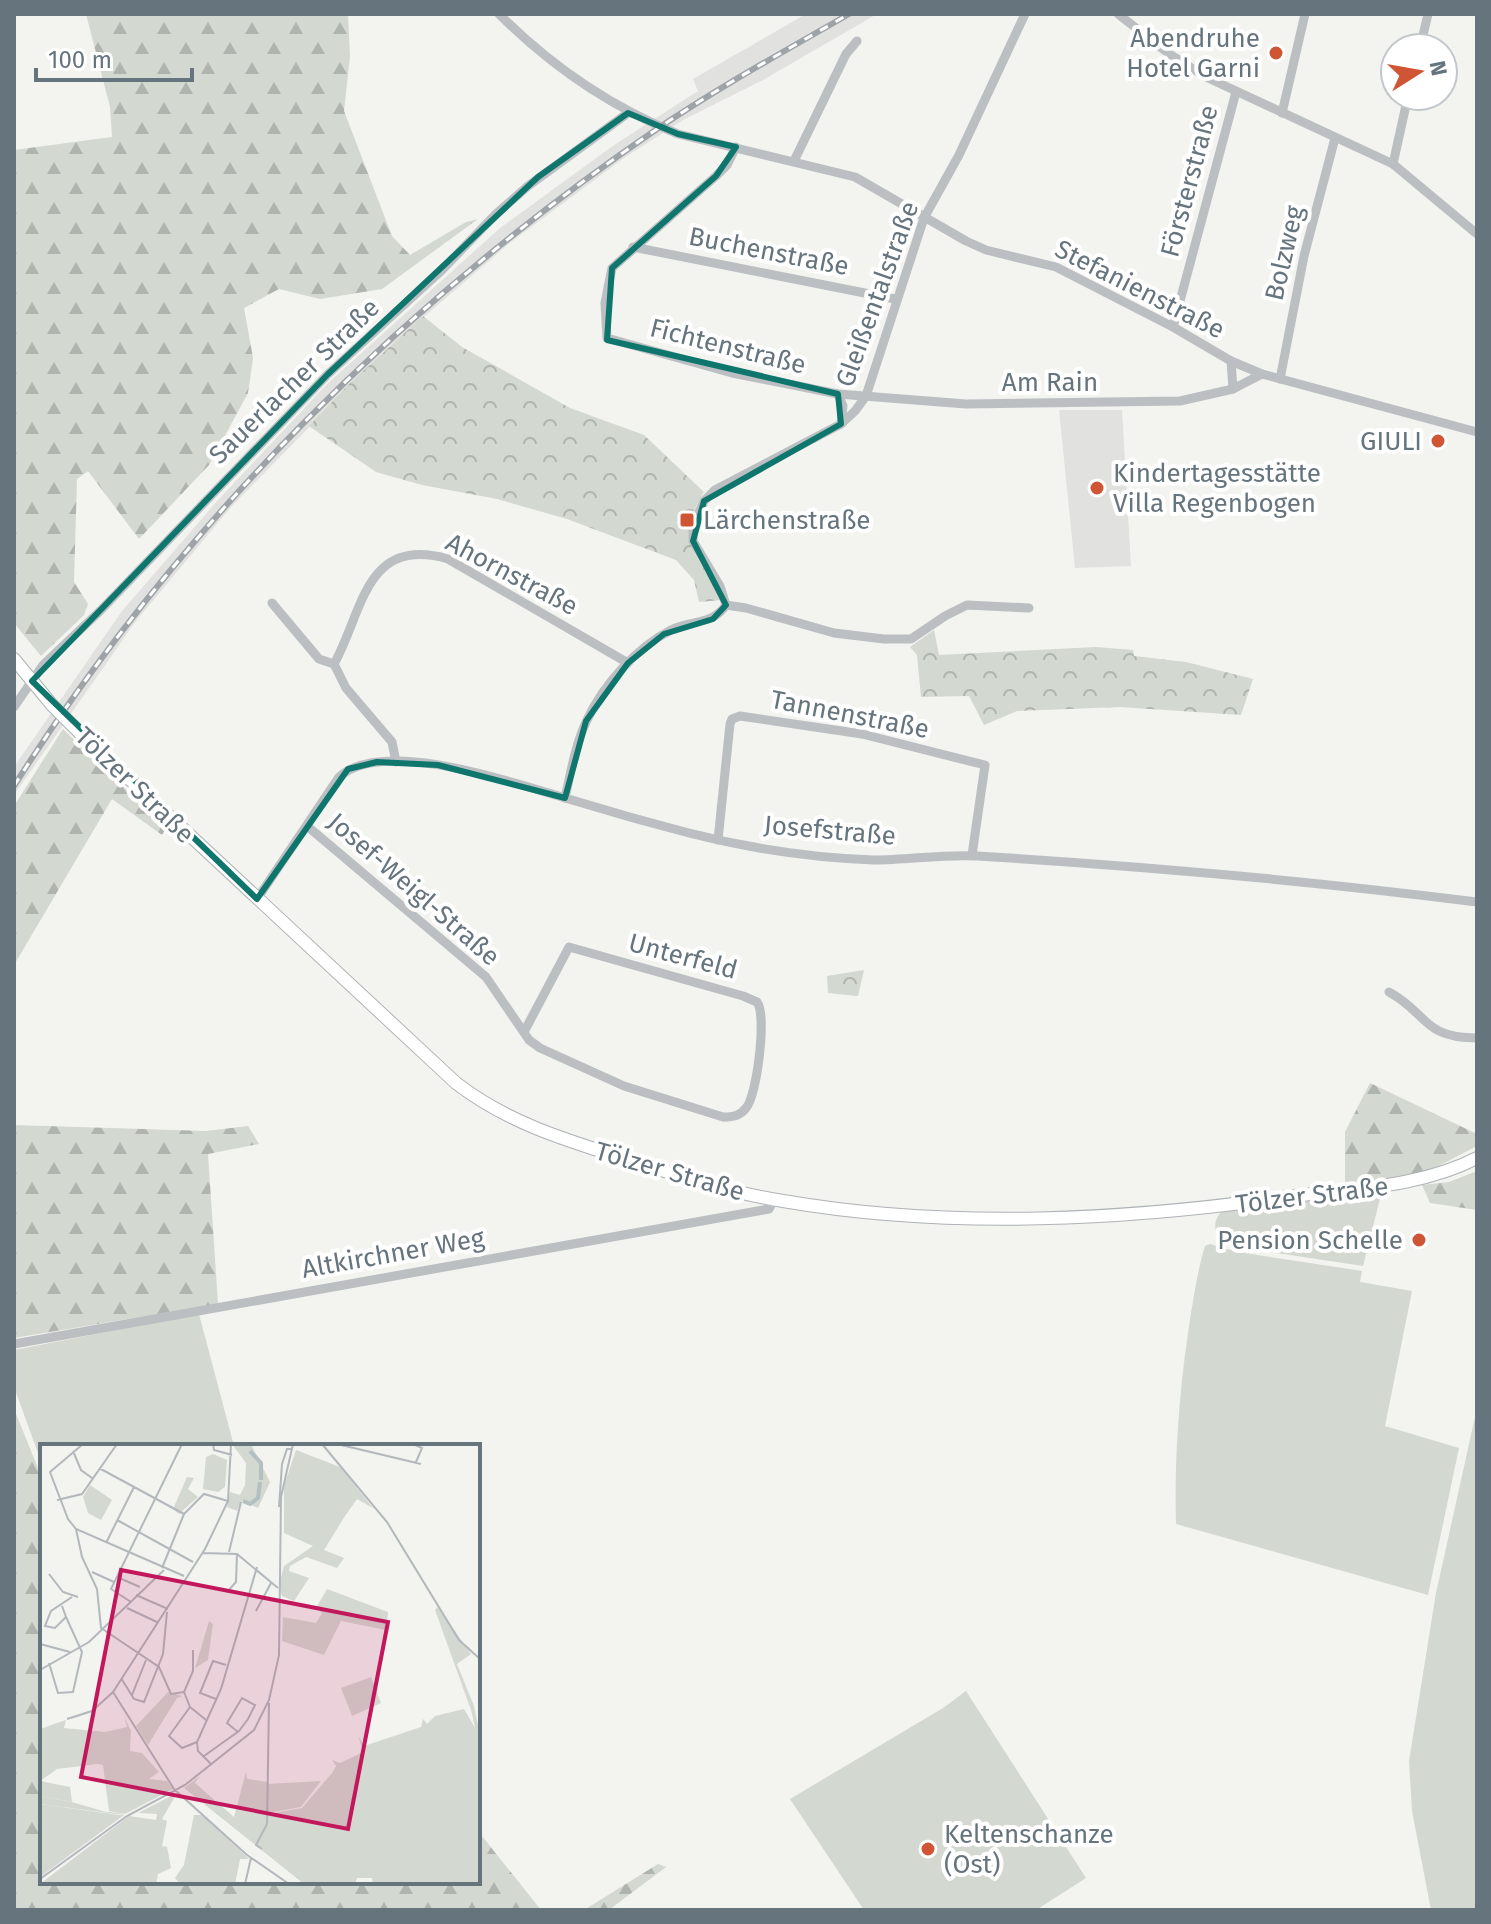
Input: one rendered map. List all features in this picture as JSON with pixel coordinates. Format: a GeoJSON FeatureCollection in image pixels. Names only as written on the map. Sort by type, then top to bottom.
{"type":"FeatureCollection","features":[{"type":"Feature","properties":{"kind":"main road","name":"Tölzer Straße"},"geometry":{"type":"LineString","coordinates":[[14,659],[80,733],[456,1083],[500,1113],[561,1139],[774,1200],[911,1215],[1018,1218],[1109,1216],[1212,1207],[1405,1183],[1442,1173],[1477,1158]]}},
{"type":"Feature","properties":{"kind":"street","name":"Stefanienstraße"},"geometry":{"type":"LineString","coordinates":[[499,14],[541,53],[628,113],[678,134],[855,177],[986,250],[1056,267],[1173,327],[1231,361],[1262,374],[1477,432]]}},
{"type":"Feature","properties":{"kind":"street","name":"Gleißentalstraße"},"geometry":{"type":"LineString","coordinates":[[726,605],[720,586],[693,541],[693,526],[704,501],[715,490],[841,424],[866,396],[895,299],[924,218],[959,155],[1025,14]]}},
{"type":"Feature","properties":{"kind":"street"},"geometry":{"type":"LineString","coordinates":[[1118,14],[1168,53],[1236,92],[1393,164],[1477,234]]}},
{"type":"Feature","properties":{"kind":"street"},"geometry":{"type":"LineString","coordinates":[[1282,113],[1305,14]]}},
{"type":"Feature","properties":{"kind":"street"},"geometry":{"type":"LineString","coordinates":[[794,161],[846,54],[857,41]]}},
{"type":"Feature","properties":{"kind":"street","name":"Försterstraße"},"geometry":{"type":"LineString","coordinates":[[1173,327],[1236,92]]}},
{"type":"Feature","properties":{"kind":"street"},"geometry":{"type":"LineString","coordinates":[[1393,164],[1404,112]]}},
{"type":"Feature","properties":{"kind":"street","name":"Sauerlacher Straße"},"geometry":{"type":"LineString","coordinates":[[14,707],[43,665],[100,611],[328,374],[528,186],[628,113]]}},
{"type":"Feature","properties":{"kind":"street","name":"Bolzweg"},"geometry":{"type":"LineString","coordinates":[[1280,379],[1304,256],[1335,138]]}},
{"type":"Feature","properties":{"kind":"street"},"geometry":{"type":"LineString","coordinates":[[633,247],[716,176],[727,165],[736,147]]}},
{"type":"Feature","properties":{"kind":"street","name":"Buchenstraße"},"geometry":{"type":"LineString","coordinates":[[633,247],[895,299]]}},
{"type":"Feature","properties":{"kind":"street","name":"Fichtenstraße"},"geometry":{"type":"LineString","coordinates":[[633,247],[612,268],[605,303],[607,338],[732,373],[838,394],[866,396]]}},
{"type":"Feature","properties":{"kind":"street"},"geometry":{"type":"LineString","coordinates":[[1231,361],[1233,389]]}},
{"type":"Feature","properties":{"kind":"street","name":"Am Rain"},"geometry":{"type":"LineString","coordinates":[[866,396],[966,404],[1180,401],[1233,389],[1262,374]]}},
{"type":"Feature","properties":{"kind":"street"},"geometry":{"type":"LineString","coordinates":[[838,394],[843,406],[841,424]]}},
{"type":"Feature","properties":{"kind":"street","name":"Ahornstraße"},"geometry":{"type":"LineString","coordinates":[[334,664],[346,642],[365,589],[372,580],[393,561],[423,554],[448,559],[628,663]]}},
{"type":"Feature","properties":{"kind":"street"},"geometry":{"type":"LineString","coordinates":[[272,603],[319,659],[334,664],[346,688],[392,742],[396,762]]}},
{"type":"Feature","properties":{"kind":"street"},"geometry":{"type":"LineString","coordinates":[[565,798],[586,721],[596,702],[628,663],[664,634],[678,627],[713,619],[726,605],[834,633],[911,639],[967,605],[1029,608]]}},
{"type":"Feature","properties":{"kind":"street","name":"Tannenstraße"},"geometry":{"type":"LineString","coordinates":[[718,840],[730,724],[732,719],[740,716],[862,734],[985,765],[972,855]]}},
{"type":"Feature","properties":{"kind":"street","name":"Josefstraße"},"geometry":{"type":"LineString","coordinates":[[257,899],[339,777],[348,769],[377,762],[396,762],[483,772],[718,840],[797,853],[873,860],[972,855],[1477,902]]}},
{"type":"Feature","properties":{"kind":"street","name":"Josef-Weigl-Straße"},"geometry":{"type":"LineString","coordinates":[[307,826],[486,977],[524,1032],[540,1048],[624,1086],[723,1117],[735,1117]]}},
{"type":"Feature","properties":{"kind":"street","name":"Unterfeld"},"geometry":{"type":"LineString","coordinates":[[524,1032],[569,947],[743,996],[761,1007],[761,1029],[751,1101],[735,1117]]}},
{"type":"Feature","properties":{"kind":"street"},"geometry":{"type":"LineString","coordinates":[[1389,992],[1400,998],[1426,1025],[1440,1033],[1477,1038]]}},
{"type":"Feature","properties":{"kind":"street","name":"Altkirchner Weg"},"geometry":{"type":"LineString","coordinates":[[14,1344],[769,1209],[774,1200]]}},
{"type":"Feature","properties":{"kind":"highlighted area"},"geometry":{"type":"Polygon","coordinates":[[[628,113],[678,134],[736,147],[716,176],[612,268],[607,340],[838,394],[841,424],[704,501],[693,541],[726,605],[713,619],[664,634],[628,663],[586,721],[565,798],[438,765],[377,762],[348,769],[257,899],[32,681],[328,374],[538,177],[628,113]]]}},
{"type":"Feature","properties":{"kind":"shaded area"},"geometry":{"type":"Polygon","coordinates":[[[806,14],[877,14],[763,80],[683,120],[624,158],[511,242],[384,351],[231,507],[136,621],[14,795],[14,767],[122,611],[219,499],[326,385],[500,228],[614,145],[698,91],[693,79],[806,14]]]}},
{"type":"Feature","properties":{"kind":"shaded area","name":"Kindertagesstätte Villa Regenbogen"},"geometry":{"type":"Polygon","coordinates":[[[1059,410],[1122,410],[1131,566],[1075,568],[1059,410]]]}},
{"type":"Feature","properties":{"kind":"green space"},"geometry":{"type":"Polygon","coordinates":[[[86,14],[348,14],[350,56],[344,111],[392,236],[410,255],[466,222],[478,219],[382,289],[320,299],[279,289],[244,308],[253,358],[248,393],[209,465],[139,539],[88,471],[77,479],[74,582],[88,604],[84,615],[41,656],[14,623],[14,150],[112,137],[110,107],[86,14]]]}},
{"type":"Feature","properties":{"kind":"green space"},"geometry":{"type":"Polygon","coordinates":[[[423,316],[462,347],[570,408],[644,435],[704,492],[690,524],[690,536],[698,559],[722,600],[699,602],[694,580],[676,560],[567,519],[497,499],[422,485],[376,472],[309,426],[348,385],[423,316]]]}},
{"type":"Feature","properties":{"kind":"green space"},"geometry":{"type":"Polygon","coordinates":[[[934,630],[939,655],[1096,647],[1133,650],[1134,656],[1186,662],[1253,679],[1241,715],[1120,707],[1017,711],[984,725],[969,696],[921,697],[917,655],[910,647],[934,630]]]}},
{"type":"Feature","properties":{"kind":"green space"},"geometry":{"type":"Polygon","coordinates":[[[63,729],[166,828],[162,835],[112,799],[14,965],[14,806],[63,729]]]}},
{"type":"Feature","properties":{"kind":"green space"},"geometry":{"type":"Polygon","coordinates":[[[864,970],[858,996],[828,993],[827,976],[864,970]]]}},
{"type":"Feature","properties":{"kind":"green space"},"geometry":{"type":"Polygon","coordinates":[[[1370,1083],[1477,1134],[1477,1146],[1423,1174],[1345,1185],[1345,1132],[1370,1083]]]}},
{"type":"Feature","properties":{"kind":"green space"},"geometry":{"type":"Polygon","coordinates":[[[14,1125],[206,1131],[248,1126],[259,1144],[208,1154],[218,1304],[14,1338],[14,1125]]]}},
{"type":"Feature","properties":{"kind":"green space"},"geometry":{"type":"Polygon","coordinates":[[[1477,1171],[1477,1210],[1430,1203],[1422,1185],[1449,1182],[1477,1171]]]}},
{"type":"Feature","properties":{"kind":"green space"},"geometry":{"type":"Polygon","coordinates":[[[1382,1191],[1363,1266],[1243,1248],[1221,1242],[1216,1230],[1217,1218],[1223,1210],[1382,1191]]]}},
{"type":"Feature","properties":{"kind":"green space"},"geometry":{"type":"Polygon","coordinates":[[[1210,1244],[1238,1252],[1362,1271],[1360,1282],[1412,1291],[1385,1426],[1459,1448],[1428,1595],[1176,1524],[1177,1445],[1184,1365],[1199,1271],[1205,1246],[1210,1244]]]}},
{"type":"Feature","properties":{"kind":"green space"},"geometry":{"type":"Polygon","coordinates":[[[199,1314],[233,1444],[40,1444],[40,1458],[14,1387],[14,1350],[199,1314]]]}},
{"type":"Feature","properties":{"kind":"green space"},"geometry":{"type":"Polygon","coordinates":[[[1477,1408],[1477,1910],[1431,1910],[1412,1811],[1409,1761],[1436,1593],[1477,1408]]]}},
{"type":"Feature","properties":{"kind":"green space"},"geometry":{"type":"Polygon","coordinates":[[[14,1409],[40,1473],[40,1884],[480,1884],[480,1834],[541,1910],[14,1910],[14,1409]]]}},
{"type":"Feature","properties":{"kind":"green space"},"geometry":{"type":"Polygon","coordinates":[[[966,1691],[1086,1878],[1036,1910],[864,1910],[790,1799],[943,1708],[966,1691]]]}},
{"type":"Feature","properties":{"kind":"green space"},"geometry":{"type":"Polygon","coordinates":[[[658,1864],[666,1867],[609,1910],[584,1910],[658,1864]]]}},
{"type":"Feature","properties":{"kind":"railway"},"geometry":{"type":"LineString","coordinates":[[14,786],[79,690],[148,598],[223,509],[302,425],[385,345],[472,268],[563,196],[657,129],[849,14]]}},
{"type":"Feature","properties":{"kind":"place","name":"Abendruhe Hotel Garni"},"geometry":{"type":"Point","coordinates":[1276,53]}},
{"type":"Feature","properties":{"kind":"place","name":"GIULI"},"geometry":{"type":"Point","coordinates":[1438,441]}},
{"type":"Feature","properties":{"kind":"place","name":"Kindertagesstätte Villa Regenbogen"},"geometry":{"type":"Point","coordinates":[1097,488]}},
{"type":"Feature","properties":{"kind":"place","name":"Lärchenstraße"},"geometry":{"type":"Point","coordinates":[687,520]}},
{"type":"Feature","properties":{"kind":"place","name":"Pension Schelle"},"geometry":{"type":"Point","coordinates":[1419,1240]}},
{"type":"Feature","properties":{"kind":"place","name":"Keltenschanze (Ost)"},"geometry":{"type":"Point","coordinates":[928,1849]}}]}
